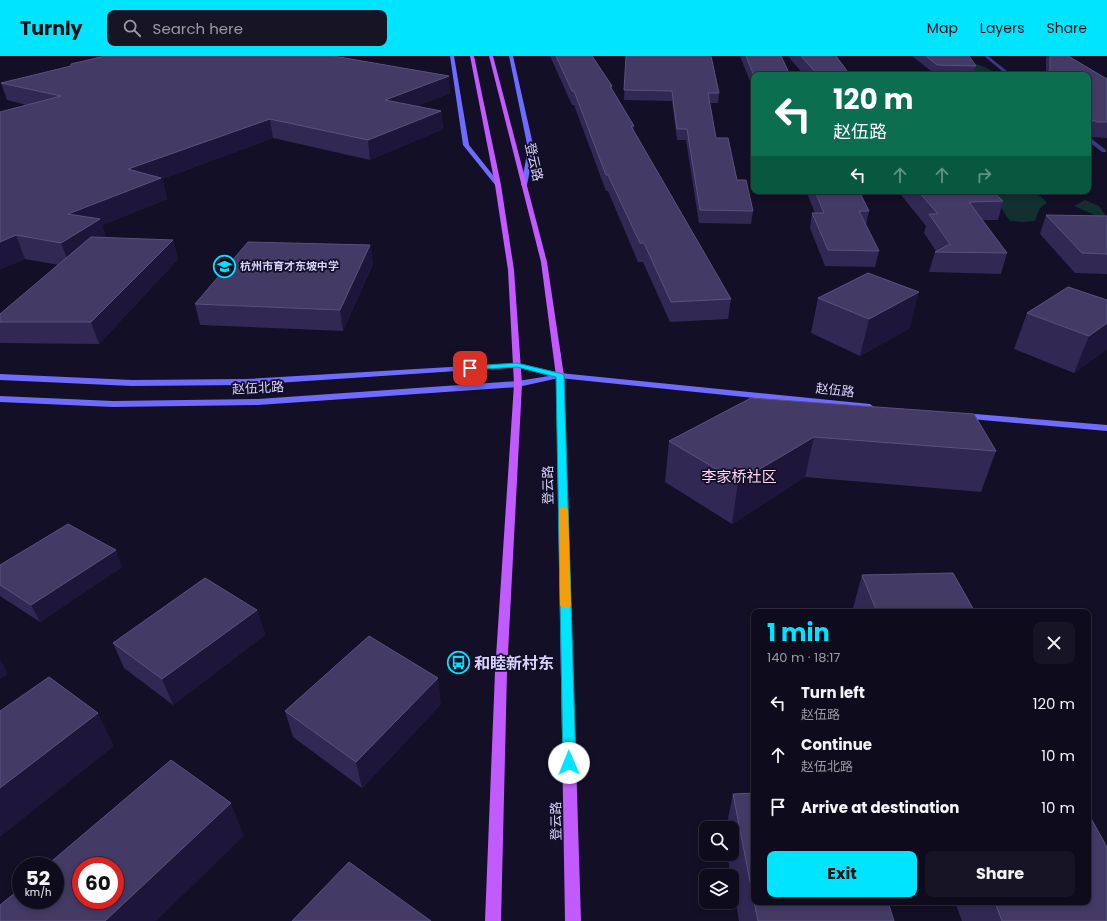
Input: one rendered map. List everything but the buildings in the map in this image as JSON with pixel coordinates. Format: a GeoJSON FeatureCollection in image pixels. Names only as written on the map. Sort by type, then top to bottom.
{"type":"FeatureCollection","features":[{"type":"Feature","properties":{"kind":"main road"},"geometry":{"type":"LineString","coordinates":[[472,56],[498,185],[511,270],[518,384],[501,672],[493,921]]}},
{"type":"Feature","properties":{"kind":"main road","name":"登云路"},"geometry":{"type":"LineString","coordinates":[[491,56],[544,262],[560,376],[573,921]]}},
{"type":"Feature","properties":{"kind":"street"},"geometry":{"type":"LineString","coordinates":[[452,56],[466,145],[498,185]]}},
{"type":"Feature","properties":{"kind":"street"},"geometry":{"type":"LineString","coordinates":[[511,56],[531,149],[524,185]]}},
{"type":"Feature","properties":{"kind":"street"},"geometry":{"type":"LineString","coordinates":[[986,56],[1006,72]]}},
{"type":"Feature","properties":{"kind":"street"},"geometry":{"type":"LineString","coordinates":[[1091,140],[1104,151]]}},
{"type":"Feature","properties":{"kind":"street","name":"赵伍路"},"geometry":{"type":"LineString","coordinates":[[517,365],[560,376],[876,407]]}},
{"type":"Feature","properties":{"kind":"street","name":"赵伍北路"},"geometry":{"type":"LineString","coordinates":[[0,377],[132,383],[216,382],[517,365]]}},
{"type":"Feature","properties":{"kind":"street","name":"赵伍路"},"geometry":{"type":"LineString","coordinates":[[518,384],[560,376]]}},
{"type":"Feature","properties":{"kind":"street","name":"赵伍北路"},"geometry":{"type":"LineString","coordinates":[[0,399],[113,404],[258,402],[518,384]]}},
{"type":"Feature","properties":{"kind":"street"},"geometry":{"type":"LineString","coordinates":[[956,415],[1107,428]]}},
{"type":"Feature","properties":{"kind":"green space"},"geometry":{"type":"Polygon","coordinates":[[[919,60],[950,60],[970,62],[994,72],[933,72],[919,60]]]}},
{"type":"Feature","properties":{"kind":"green space"},"geometry":{"type":"Polygon","coordinates":[[[994,194],[1036,194],[1047,203],[1040,208],[1035,221],[1010,221],[994,194]]]}},
{"type":"Feature","properties":{"kind":"green space"},"geometry":{"type":"Polygon","coordinates":[[[1085,200],[1099,206],[1106,216],[1097,216],[1074,206],[1085,200]]]}},
{"type":"Feature","properties":{"kind":"slow traffic"},"geometry":{"type":"LineString","coordinates":[[563,509],[566,605]]}},
{"type":"Feature","properties":{"kind":"place","name":"杭州市育才东坡中学"},"geometry":{"type":"Point","coordinates":[224,266]}},
{"type":"Feature","properties":{"kind":"place","name":"和睦新村东"},"geometry":{"type":"Point","coordinates":[458,663]}},
{"type":"Feature","properties":{"kind":"district","name":"李家桥社区"},"geometry":{"type":"Point","coordinates":[739,476]}},
{"type":"Feature","properties":{"kind":"route"},"geometry":{"type":"LineString","coordinates":[[470,368],[517,365],[560,376],[569,763]]}}]}
